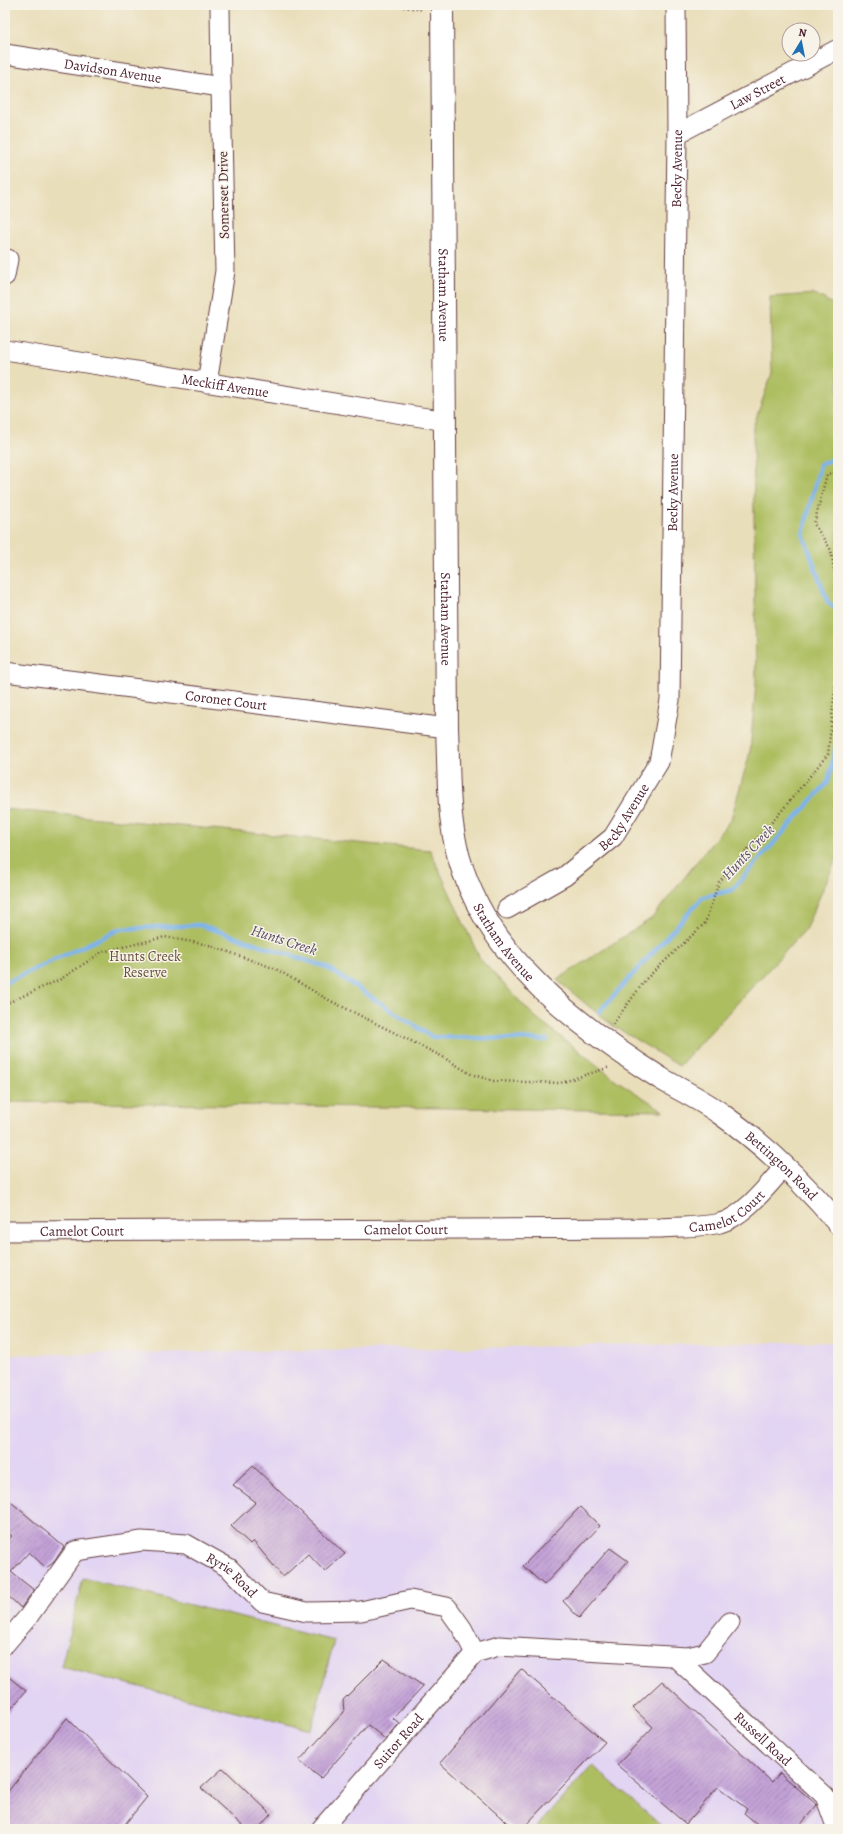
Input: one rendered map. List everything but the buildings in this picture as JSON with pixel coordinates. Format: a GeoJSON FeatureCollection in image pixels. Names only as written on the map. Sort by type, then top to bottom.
{"type":"FeatureCollection","features":[{"type":"Feature","properties":{"kind":"main road","name":"Statham Avenue"},"geometry":{"type":"LineString","coordinates":[[432,7],[446,421],[447,728],[452,815],[459,858],[484,915],[500,942],[522,969],[562,1008],[602,1039],[632,1060],[719,1113]]}},
{"type":"Feature","properties":{"kind":"main road","name":"Bettington Road"},"geometry":{"type":"LineString","coordinates":[[719,1113],[785,1166],[815,1196],[838,1223]]}},
{"type":"Feature","properties":{"kind":"street","name":"Somerset Drive"},"geometry":{"type":"LineString","coordinates":[[207,383],[225,271],[220,87],[220,5]]}},
{"type":"Feature","properties":{"kind":"street","name":"Becky Avenue"},"geometry":{"type":"LineString","coordinates":[[507,909],[565,876],[613,836],[659,762],[670,700],[677,134],[676,5]]}},
{"type":"Feature","properties":{"kind":"street","name":"Law Street"},"geometry":{"type":"LineString","coordinates":[[677,134],[838,49]]}},
{"type":"Feature","properties":{"kind":"street","name":"Davidson Avenue"},"geometry":{"type":"LineString","coordinates":[[5,54],[220,87]]}},
{"type":"Feature","properties":{"kind":"street","name":"Meckiff Avenue"},"geometry":{"type":"LineString","coordinates":[[5,350],[446,421]]}},
{"type":"Feature","properties":{"kind":"street","name":"Coronet Court"},"geometry":{"type":"LineString","coordinates":[[5,672],[447,728]]}},
{"type":"Feature","properties":{"kind":"street","name":"Camelot Court"},"geometry":{"type":"LineString","coordinates":[[5,1231],[661,1228],[720,1223],[736,1215],[760,1194],[785,1166]]}},
{"type":"Feature","properties":{"kind":"street","name":"Ryrie Road"},"geometry":{"type":"LineString","coordinates":[[5,1644],[28,1617],[75,1551],[142,1540],[186,1544],[230,1568],[262,1602],[307,1612],[361,1611],[410,1600],[447,1607],[462,1628],[475,1653]]}},
{"type":"Feature","properties":{"kind":"street"},"geometry":{"type":"LineString","coordinates":[[475,1653],[499,1646],[687,1657],[705,1653],[730,1622]]}},
{"type":"Feature","properties":{"kind":"street","name":"Suitor Road"},"geometry":{"type":"LineString","coordinates":[[321,1829],[475,1653]]}},
{"type":"Feature","properties":{"kind":"street","name":"Russell Road"},"geometry":{"type":"LineString","coordinates":[[675,1657],[825,1796],[837,1829]]}},
{"type":"Feature","properties":{"kind":"path"},"geometry":{"type":"LineString","coordinates":[[392,5],[432,7]]}},
{"type":"Feature","properties":{"kind":"path"},"geometry":{"type":"LineString","coordinates":[[838,472],[827,474],[814,524],[831,550],[838,594]]}},
{"type":"Feature","properties":{"kind":"path"},"geometry":{"type":"LineString","coordinates":[[602,1039],[646,979],[705,923],[719,882],[779,814],[828,754],[838,660]]}},
{"type":"Feature","properties":{"kind":"path"},"geometry":{"type":"LineString","coordinates":[[5,1004],[61,979],[102,952],[165,937],[209,945],[276,969],[327,999],[441,1056],[471,1074],[493,1081],[560,1083],[632,1060]]}},
{"type":"Feature","properties":{"kind":"shaded area"},"geometry":{"type":"Polygon","coordinates":[[[838,1342],[838,1829],[5,1829],[5,1355],[838,1342]]]}},
{"type":"Feature","properties":{"kind":"green space"},"geometry":{"type":"Polygon","coordinates":[[[815,294],[838,307],[838,855],[805,930],[679,1066],[609,1023],[557,980],[652,918],[731,819],[750,752],[756,683],[753,427],[772,373],[770,297],[815,294]]]}},
{"type":"Feature","properties":{"kind":"green space","name":"Hunts Creek Reserve"},"geometry":{"type":"Polygon","coordinates":[[[5,809],[430,850],[480,959],[533,1015],[616,1080],[664,1111],[5,1102],[5,809]]]}},
{"type":"Feature","properties":{"kind":"green space"},"geometry":{"type":"Polygon","coordinates":[[[83,1578],[334,1641],[311,1730],[61,1667],[83,1578]]]}},
{"type":"Feature","properties":{"kind":"green space"},"geometry":{"type":"Polygon","coordinates":[[[592,1765],[665,1829],[535,1829],[592,1765]]]}},
{"type":"Feature","properties":{"kind":"waterway","name":"Hunts Creek"},"geometry":{"type":"LineString","coordinates":[[838,456],[820,465],[803,534],[828,603],[838,610]]}},
{"type":"Feature","properties":{"kind":"waterway","name":"Hunts Creek"},"geometry":{"type":"LineString","coordinates":[[599,1012],[703,897],[732,890],[828,782],[838,738]]}},
{"type":"Feature","properties":{"kind":"waterway","name":"Hunts Creek"},"geometry":{"type":"LineString","coordinates":[[5,983],[120,929],[200,925],[326,967],[432,1037],[547,1040]]}}]}
